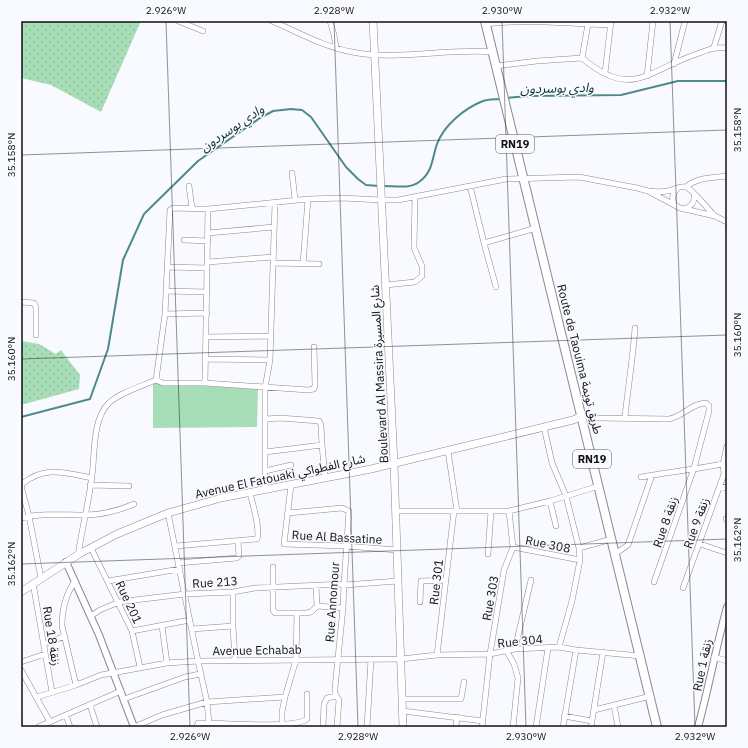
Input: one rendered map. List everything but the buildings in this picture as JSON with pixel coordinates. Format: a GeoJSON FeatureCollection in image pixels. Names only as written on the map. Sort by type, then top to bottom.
{"type":"FeatureCollection","features":[{"type":"Feature","properties":{"kind":"main road","name":"Boulevard Al Massira شارع المسيرة"},"geometry":{"type":"LineString","coordinates":[[373,21],[396,511],[403,727]]}},
{"type":"Feature","properties":{"kind":"main road","name":"Route de Taouima طريق تويمة"},"geometry":{"type":"LineString","coordinates":[[486,23],[651,696],[657,727]]}},
{"type":"Feature","properties":{"kind":"main road","name":"Avenue El Fatouaki شارع الفطواكي"},"geometry":{"type":"LineString","coordinates":[[21,592],[79,554],[117,534],[168,513],[207,501],[394,464],[573,420],[582,416]]}},
{"type":"Feature","properties":{"kind":"street"},"geometry":{"type":"LineString","coordinates":[[178,21],[203,31]]}},
{"type":"Feature","properties":{"kind":"street"},"geometry":{"type":"LineString","coordinates":[[272,21],[336,48],[353,53],[374,55],[493,52]]}},
{"type":"Feature","properties":{"kind":"street"},"geometry":{"type":"LineString","coordinates":[[330,21],[336,48]]}},
{"type":"Feature","properties":{"kind":"street"},"geometry":{"type":"LineString","coordinates":[[647,76],[654,21]]}},
{"type":"Feature","properties":{"kind":"street"},"geometry":{"type":"LineString","coordinates":[[674,64],[685,21]]}},
{"type":"Feature","properties":{"kind":"street"},"geometry":{"type":"LineString","coordinates":[[714,48],[722,21]]}},
{"type":"Feature","properties":{"kind":"street"},"geometry":{"type":"LineString","coordinates":[[486,23],[610,23],[605,73]]}},
{"type":"Feature","properties":{"kind":"street"},"geometry":{"type":"LineString","coordinates":[[582,58],[588,24]]}},
{"type":"Feature","properties":{"kind":"street"},"geometry":{"type":"LineString","coordinates":[[496,66],[582,58],[592,66],[605,73],[627,80],[637,80],[714,48],[727,48]]}},
{"type":"Feature","properties":{"kind":"street"},"geometry":{"type":"LineString","coordinates":[[292,173],[295,199]]}},
{"type":"Feature","properties":{"kind":"street"},"geometry":{"type":"LineString","coordinates":[[156,380],[166,291],[170,210],[173,208],[208,209],[275,203],[295,199],[415,197],[506,178],[524,179],[579,176],[628,185],[648,191],[676,206],[715,216],[727,222]]}},
{"type":"Feature","properties":{"kind":"street"},"geometry":{"type":"LineString","coordinates":[[648,191],[663,191],[686,187],[700,180],[727,176]]}},
{"type":"Feature","properties":{"kind":"street"},"geometry":{"type":"LineString","coordinates":[[189,186],[192,208]]}},
{"type":"Feature","properties":{"kind":"street"},"geometry":{"type":"LineString","coordinates":[[470,186],[496,287]]}},
{"type":"Feature","properties":{"kind":"street"},"geometry":{"type":"LineString","coordinates":[[686,187],[691,190],[715,216]]}},
{"type":"Feature","properties":{"kind":"street"},"geometry":{"type":"LineString","coordinates":[[676,206],[672,197],[677,188]]}},
{"type":"Feature","properties":{"kind":"street"},"geometry":{"type":"LineString","coordinates":[[685,208],[689,207],[693,203],[694,194]]}},
{"type":"Feature","properties":{"kind":"street"},"geometry":{"type":"LineString","coordinates":[[385,285],[415,282],[422,276],[422,266],[414,248],[415,197]]}},
{"type":"Feature","properties":{"kind":"street"},"geometry":{"type":"LineString","coordinates":[[303,264],[308,199]]}},
{"type":"Feature","properties":{"kind":"street"},"geometry":{"type":"LineString","coordinates":[[265,489],[265,388],[270,360],[275,203]]}},
{"type":"Feature","properties":{"kind":"street"},"geometry":{"type":"LineString","coordinates":[[205,383],[208,209]]}},
{"type":"Feature","properties":{"kind":"street"},"geometry":{"type":"LineString","coordinates":[[208,233],[274,228]]}},
{"type":"Feature","properties":{"kind":"street"},"geometry":{"type":"LineString","coordinates":[[484,243],[536,228]]}},
{"type":"Feature","properties":{"kind":"street"},"geometry":{"type":"LineString","coordinates":[[184,240],[208,240]]}},
{"type":"Feature","properties":{"kind":"street"},"geometry":{"type":"LineString","coordinates":[[208,262],[273,257]]}},
{"type":"Feature","properties":{"kind":"street"},"geometry":{"type":"LineString","coordinates":[[273,263],[319,264]]}},
{"type":"Feature","properties":{"kind":"street"},"geometry":{"type":"LineString","coordinates":[[167,266],[207,268]]}},
{"type":"Feature","properties":{"kind":"street"},"geometry":{"type":"LineString","coordinates":[[166,291],[207,292]]}},
{"type":"Feature","properties":{"kind":"street"},"geometry":{"type":"LineString","coordinates":[[21,302],[34,303],[36,335]]}},
{"type":"Feature","properties":{"kind":"street"},"geometry":{"type":"LineString","coordinates":[[164,314],[207,313]]}},
{"type":"Feature","properties":{"kind":"street"},"geometry":{"type":"LineString","coordinates":[[582,416],[598,418],[625,417],[629,375],[634,355],[635,328]]}},
{"type":"Feature","properties":{"kind":"street"},"geometry":{"type":"LineString","coordinates":[[206,337],[271,336]]}},
{"type":"Feature","properties":{"kind":"street"},"geometry":{"type":"LineString","coordinates":[[79,554],[92,478],[95,445],[102,413],[109,403],[156,380],[163,383],[205,383],[265,388],[314,389],[314,347]]}},
{"type":"Feature","properties":{"kind":"street"},"geometry":{"type":"LineString","coordinates":[[206,359],[270,360]]}},
{"type":"Feature","properties":{"kind":"street","name":"Rue 8 زنقة"},"geometry":{"type":"LineString","coordinates":[[625,417],[647,419],[674,418],[702,403],[708,404],[710,411],[694,468],[654,582]]}},
{"type":"Feature","properties":{"kind":"street"},"geometry":{"type":"LineString","coordinates":[[266,419],[280,418],[318,420],[321,425],[325,477]]}},
{"type":"Feature","properties":{"kind":"street"},"geometry":{"type":"LineString","coordinates":[[544,427],[552,463],[566,496],[579,548],[580,560],[572,601],[560,647]]}},
{"type":"Feature","properties":{"kind":"street"},"geometry":{"type":"LineString","coordinates":[[265,452],[322,445]]}},
{"type":"Feature","properties":{"kind":"street","name":"Rue 9 زنقة"},"geometry":{"type":"LineString","coordinates":[[683,588],[724,474],[727,446]]}},
{"type":"Feature","properties":{"kind":"street","name":"Rue 301"},"geometry":{"type":"LineString","coordinates":[[437,655],[455,511],[448,451]]}},
{"type":"Feature","properties":{"kind":"street"},"geometry":{"type":"LineString","coordinates":[[641,477],[725,464]]}},
{"type":"Feature","properties":{"kind":"street"},"geometry":{"type":"LineString","coordinates":[[265,471],[291,465]]}},
{"type":"Feature","properties":{"kind":"street"},"geometry":{"type":"LineString","coordinates":[[41,578],[29,516],[23,503],[22,484],[43,472],[61,472],[92,478]]}},
{"type":"Feature","properties":{"kind":"street"},"geometry":{"type":"LineString","coordinates":[[615,554],[628,545],[652,475]]}},
{"type":"Feature","properties":{"kind":"street"},"geometry":{"type":"LineString","coordinates":[[90,484],[129,486]]}},
{"type":"Feature","properties":{"kind":"street"},"geometry":{"type":"LineString","coordinates":[[288,513],[291,485]]}},
{"type":"Feature","properties":{"kind":"street"},"geometry":{"type":"LineString","coordinates":[[396,511],[509,511],[550,501],[599,486]]}},
{"type":"Feature","properties":{"kind":"street"},"geometry":{"type":"LineString","coordinates":[[720,486],[727,488]]}},
{"type":"Feature","properties":{"kind":"street"},"geometry":{"type":"LineString","coordinates":[[176,546],[238,542],[257,539],[258,537],[250,492]]}},
{"type":"Feature","properties":{"kind":"street"},"geometry":{"type":"LineString","coordinates":[[550,501],[556,526]]}},
{"type":"Feature","properties":{"kind":"street"},"geometry":{"type":"LineString","coordinates":[[21,518],[45,514],[85,515],[109,512],[134,504]]}},
{"type":"Feature","properties":{"kind":"street","name":"Rue Annomour"},"geometry":{"type":"LineString","coordinates":[[288,513],[342,508],[348,510],[349,513],[343,608],[335,688],[336,696],[339,700],[337,727]]}},
{"type":"Feature","properties":{"kind":"street"},"geometry":{"type":"LineString","coordinates":[[488,554],[491,511]]}},
{"type":"Feature","properties":{"kind":"street"},"geometry":{"type":"LineString","coordinates":[[509,511],[513,547]]}},
{"type":"Feature","properties":{"kind":"street"},"geometry":{"type":"LineString","coordinates":[[168,513],[207,702],[209,723]]}},
{"type":"Feature","properties":{"kind":"street","name":"Rue Al Bassatine"},"geometry":{"type":"LineString","coordinates":[[288,513],[284,544],[346,546],[397,550]]}},
{"type":"Feature","properties":{"kind":"street"},"geometry":{"type":"LineString","coordinates":[[579,548],[612,539]]}},
{"type":"Feature","properties":{"kind":"street"},"geometry":{"type":"LineString","coordinates":[[108,581],[179,566],[234,559],[239,556],[238,542]]}},
{"type":"Feature","properties":{"kind":"street"},"geometry":{"type":"LineString","coordinates":[[700,544],[727,553]]}},
{"type":"Feature","properties":{"kind":"street","name":"Rue 308"},"geometry":{"type":"LineString","coordinates":[[513,547],[580,560]]}},
{"type":"Feature","properties":{"kind":"street","name":"Rue 303"},"geometry":{"type":"LineString","coordinates":[[482,727],[490,654],[504,570],[513,547]]}},
{"type":"Feature","properties":{"kind":"street","name":"Rue 201"},"geometry":{"type":"LineString","coordinates":[[91,548],[132,631],[140,667]]}},
{"type":"Feature","properties":{"kind":"street"},"geometry":{"type":"LineString","coordinates":[[66,562],[91,616],[134,727],[172,711],[207,702],[285,697]]}},
{"type":"Feature","properties":{"kind":"street"},"geometry":{"type":"LineString","coordinates":[[273,568],[274,612],[280,614],[311,612],[316,606],[316,585]]}},
{"type":"Feature","properties":{"kind":"street"},"geometry":{"type":"LineString","coordinates":[[420,602],[421,581],[446,580]]}},
{"type":"Feature","properties":{"kind":"street"},"geometry":{"type":"LineString","coordinates":[[515,649],[532,580]]}},
{"type":"Feature","properties":{"kind":"street"},"geometry":{"type":"LineString","coordinates":[[75,581],[70,589],[62,614],[62,626],[76,685]]}},
{"type":"Feature","properties":{"kind":"street","name":"Rue 213"},"geometry":{"type":"LineString","coordinates":[[91,616],[100,610],[119,602],[185,594],[233,592],[255,588],[344,585],[398,581]]}},
{"type":"Feature","properties":{"kind":"street","name":"Rue 18 زنقة"},"geometry":{"type":"LineString","coordinates":[[34,583],[52,692]]}},
{"type":"Feature","properties":{"kind":"street"},"geometry":{"type":"LineString","coordinates":[[233,592],[235,660]]}},
{"type":"Feature","properties":{"kind":"street"},"geometry":{"type":"LineString","coordinates":[[316,606],[343,608]]}},
{"type":"Feature","properties":{"kind":"street","name":"Rue 1 زنقة"},"geometry":{"type":"LineString","coordinates":[[698,727],[707,694],[714,657],[725,624],[727,607]]}},
{"type":"Feature","properties":{"kind":"street"},"geometry":{"type":"LineString","coordinates":[[282,723],[285,697],[296,660],[297,613]]}},
{"type":"Feature","properties":{"kind":"street"},"geometry":{"type":"LineString","coordinates":[[132,631],[190,620]]}},
{"type":"Feature","properties":{"kind":"street"},"geometry":{"type":"LineString","coordinates":[[162,626],[167,663]]}},
{"type":"Feature","properties":{"kind":"street"},"geometry":{"type":"LineString","coordinates":[[192,629],[233,626]]}},
{"type":"Feature","properties":{"kind":"street"},"geometry":{"type":"LineString","coordinates":[[44,644],[65,636]]}},
{"type":"Feature","properties":{"kind":"street","name":"Rue 304"},"geometry":{"type":"LineString","coordinates":[[401,659],[437,655],[490,654],[515,649],[560,647],[576,650],[641,656]]}},
{"type":"Feature","properties":{"kind":"street"},"geometry":{"type":"LineString","coordinates":[[536,727],[548,648]]}},
{"type":"Feature","properties":{"kind":"street"},"geometry":{"type":"LineString","coordinates":[[506,650],[514,664],[518,678],[513,727]]}},
{"type":"Feature","properties":{"kind":"street"},"geometry":{"type":"LineString","coordinates":[[563,727],[576,650]]}},
{"type":"Feature","properties":{"kind":"street"},"geometry":{"type":"LineString","coordinates":[[564,716],[591,724],[603,652]]}},
{"type":"Feature","properties":{"kind":"street"},"geometry":{"type":"LineString","coordinates":[[21,662],[45,654]]}},
{"type":"Feature","properties":{"kind":"street"},"geometry":{"type":"LineString","coordinates":[[714,657],[727,660]]}},
{"type":"Feature","properties":{"kind":"street"},"geometry":{"type":"LineString","coordinates":[[367,727],[371,659]]}},
{"type":"Feature","properties":{"kind":"street","name":"Avenue Echabab"},"geometry":{"type":"LineString","coordinates":[[37,697],[93,678],[140,667],[167,663],[235,660],[401,659]]}},
{"type":"Feature","properties":{"kind":"street"},"geometry":{"type":"LineString","coordinates":[[21,670],[50,722]]}},
{"type":"Feature","properties":{"kind":"street"},"geometry":{"type":"LineString","coordinates":[[124,699],[185,677],[200,674]]}},
{"type":"Feature","properties":{"kind":"street"},"geometry":{"type":"LineString","coordinates":[[402,699],[461,699],[464,682]]}},
{"type":"Feature","properties":{"kind":"street"},"geometry":{"type":"LineString","coordinates":[[38,727],[121,691]]}},
{"type":"Feature","properties":{"kind":"street"},"geometry":{"type":"LineString","coordinates":[[197,727],[199,723],[249,726],[282,723],[294,725],[307,719],[308,694]]}},
{"type":"Feature","properties":{"kind":"street"},"geometry":{"type":"LineString","coordinates":[[323,727],[324,704],[327,698],[336,696]]}},
{"type":"Feature","properties":{"kind":"street"},"geometry":{"type":"LineString","coordinates":[[594,710],[651,696]]}},
{"type":"Feature","properties":{"kind":"street"},"geometry":{"type":"LineString","coordinates":[[90,705],[97,727]]}},
{"type":"Feature","properties":{"kind":"street"},"geometry":{"type":"LineString","coordinates":[[614,705],[618,727]]}},
{"type":"Feature","properties":{"kind":"street"},"geometry":{"type":"LineString","coordinates":[[403,711],[483,721]]}},
{"type":"Feature","properties":{"kind":"street"},"geometry":{"type":"LineString","coordinates":[[66,715],[70,727]]}},
{"type":"Feature","properties":{"kind":"street"},"geometry":{"type":"LineString","coordinates":[[456,727],[457,717]]}},
{"type":"Feature","properties":{"kind":"green space"},"geometry":{"type":"Polygon","coordinates":[[[21,21],[137,21],[140,23],[101,112],[51,85],[21,78],[21,21]]]}},
{"type":"Feature","properties":{"kind":"green space"},"geometry":{"type":"Polygon","coordinates":[[[21,341],[39,344],[56,354],[61,350],[80,375],[79,389],[21,405],[21,341]]]}},
{"type":"Feature","properties":{"kind":"green space"},"geometry":{"type":"Polygon","coordinates":[[[153,383],[258,389],[257,427],[153,428],[153,383]]]}},
{"type":"Feature","properties":{"kind":"waterway","name":"وادي بوسردون"},"geometry":{"type":"LineString","coordinates":[[506,98],[529,96],[621,95],[678,81],[727,81]]}},
{"type":"Feature","properties":{"kind":"waterway","name":"وادي بوسردون"},"geometry":{"type":"LineString","coordinates":[[383,186],[411,186],[419,182],[424,178],[430,169],[440,137],[450,124],[462,113],[476,104],[488,100],[502,99]]}},
{"type":"Feature","properties":{"kind":"waterway","name":"وادي بوسردون"},"geometry":{"type":"LineString","coordinates":[[21,417],[90,399],[108,349],[123,260],[144,214],[198,161],[260,118],[273,111],[291,109],[302,110],[311,117],[346,167],[358,179],[366,185],[379,186]]}}]}
